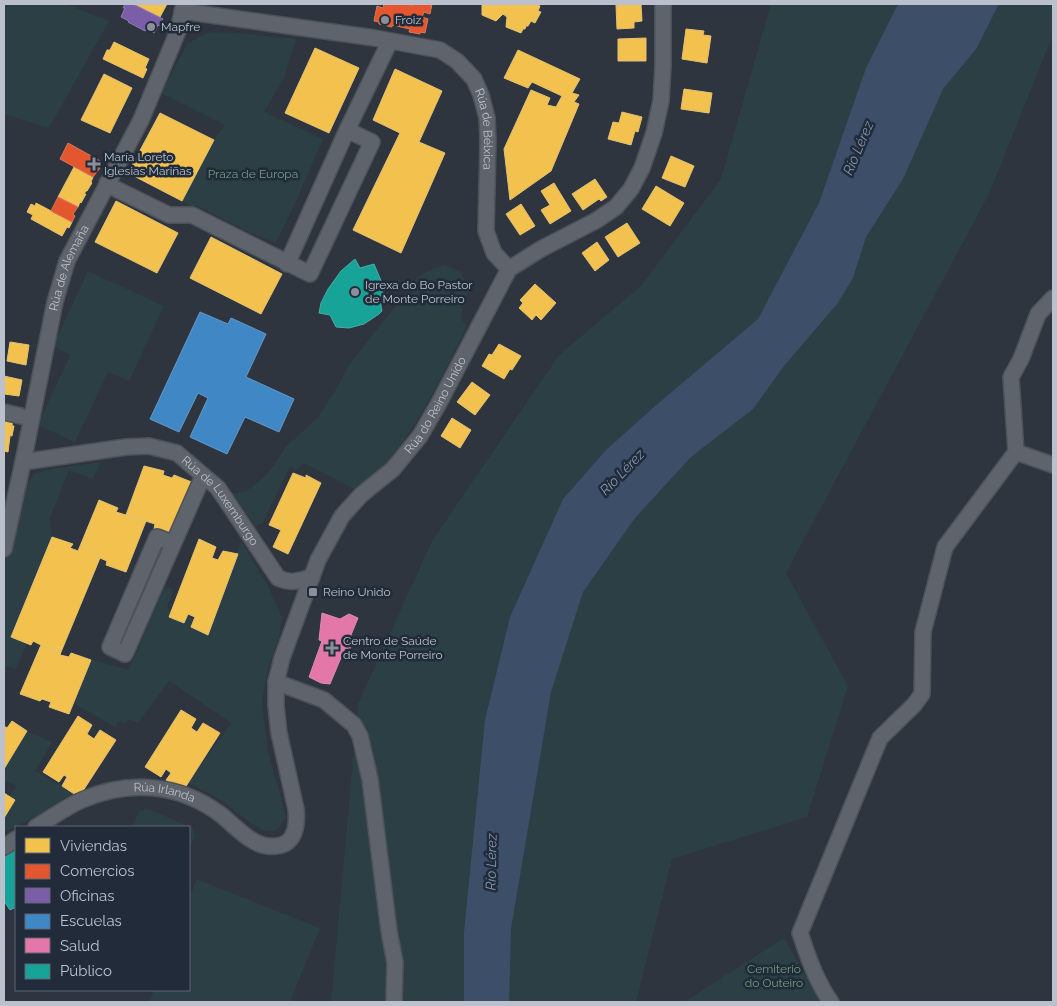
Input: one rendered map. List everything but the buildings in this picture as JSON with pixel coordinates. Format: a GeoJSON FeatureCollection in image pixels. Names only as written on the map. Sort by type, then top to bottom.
{"type":"FeatureCollection","features":[{"type":"Feature","properties":{"kind":"street"},"geometry":{"type":"LineString","coordinates":[[509,269],[541,249],[598,220],[616,207],[631,189],[642,168],[654,133],[661,101],[663,4]]}},
{"type":"Feature","properties":{"kind":"street","name":"Rúa de Bélxica"},"geometry":{"type":"LineString","coordinates":[[183,8],[440,50],[457,61],[474,79],[481,95],[487,118],[486,231],[494,253],[509,269]]}},
{"type":"Feature","properties":{"kind":"street","name":"Rúa de Alemaña"},"geometry":{"type":"LineString","coordinates":[[4,549],[54,302],[67,261],[141,120],[178,31],[183,8]]}},
{"type":"Feature","properties":{"kind":"street"},"geometry":{"type":"LineString","coordinates":[[287,264],[347,130],[390,41]]}},
{"type":"Feature","properties":{"kind":"street"},"geometry":{"type":"LineString","coordinates":[[107,183],[169,215],[192,215],[310,274],[372,142],[347,130]]}},
{"type":"Feature","properties":{"kind":"street","name":"Rúa do Reino Unido"},"geometry":{"type":"LineString","coordinates":[[284,844],[295,832],[298,821],[279,733],[276,682],[282,658],[318,560],[342,516],[361,496],[393,469],[420,436],[509,269]]}},
{"type":"Feature","properties":{"kind":"street"},"geometry":{"type":"LineString","coordinates":[[831,1002],[826,996],[809,961],[800,933],[880,738],[914,705],[922,694],[923,632],[945,547],[1016,452],[1011,377],[1021,359],[1038,314],[1053,298]]}},
{"type":"Feature","properties":{"kind":"street"},"geometry":{"type":"LineString","coordinates":[[4,412],[21,416]]}},
{"type":"Feature","properties":{"kind":"street","name":"Rúa de Luxemburgo"},"geometry":{"type":"LineString","coordinates":[[23,462],[126,447],[149,446],[177,454],[218,488],[278,578],[287,582],[294,582],[312,577]]}},
{"type":"Feature","properties":{"kind":"street"},"geometry":{"type":"LineString","coordinates":[[1016,452],[1053,465]]}},
{"type":"Feature","properties":{"kind":"street"},"geometry":{"type":"LineString","coordinates":[[173,543],[158,537],[110,647],[125,654],[203,476]]}},
{"type":"Feature","properties":{"kind":"street"},"geometry":{"type":"LineString","coordinates":[[276,682],[324,700],[354,725],[360,736],[370,779],[388,931],[395,962],[394,1002]]}},
{"type":"Feature","properties":{"kind":"street","name":"Rúa Irlanda"},"geometry":{"type":"LineString","coordinates":[[38,826],[81,800],[121,788],[152,787],[186,795],[198,801],[218,813],[259,844],[276,846],[284,844]]}},
{"type":"Feature","properties":{"kind":"street"},"geometry":{"type":"LineString","coordinates":[[4,846],[15,840]]}},
{"type":"Feature","properties":{"kind":"green space"},"geometry":{"type":"Polygon","coordinates":[[[4,4],[66,4],[109,21],[49,128],[4,114],[4,4]]]}},
{"type":"Feature","properties":{"kind":"green space"},"geometry":{"type":"Polygon","coordinates":[[[771,4],[1053,4],[1053,35],[989,194],[786,573],[848,686],[807,817],[672,859],[636,1002],[331,1002],[358,704],[432,541],[559,355],[641,286],[721,179],[771,4]]]}},
{"type":"Feature","properties":{"kind":"green space","name":"Praza de Europa"},"geometry":{"type":"Polygon","coordinates":[[[224,32],[296,39],[284,78],[264,112],[323,139],[276,243],[250,233],[195,205],[193,208],[182,201],[214,140],[225,125],[161,93],[187,44],[206,33],[224,32]]]}},
{"type":"Feature","properties":{"kind":"green space"},"geometry":{"type":"Polygon","coordinates":[[[445,265],[459,271],[467,282],[469,291],[461,318],[467,326],[420,416],[397,450],[381,468],[354,489],[303,463],[296,471],[290,466],[262,524],[257,524],[257,528],[232,493],[245,492],[268,473],[286,447],[319,416],[349,365],[418,277],[432,269],[445,265]]]}},
{"type":"Feature","properties":{"kind":"green space"},"geometry":{"type":"Polygon","coordinates":[[[88,271],[164,306],[129,381],[108,372],[75,442],[38,425],[70,355],[53,346],[88,271]]]}},
{"type":"Feature","properties":{"kind":"green space"},"geometry":{"type":"Polygon","coordinates":[[[101,462],[93,479],[69,470],[50,518],[52,537],[11,637],[28,642],[16,669],[4,665],[4,565],[26,485],[34,474],[51,469],[101,462]]]}},
{"type":"Feature","properties":{"kind":"green space"},"geometry":{"type":"Polygon","coordinates":[[[241,541],[267,584],[282,617],[280,635],[267,672],[262,702],[268,752],[286,816],[279,827],[273,831],[261,829],[219,799],[188,783],[231,723],[169,681],[138,723],[129,719],[125,724],[118,721],[115,727],[75,704],[87,658],[129,670],[164,587],[173,589],[167,608],[210,625],[241,541]]]}},
{"type":"Feature","properties":{"kind":"green space"},"geometry":{"type":"Polygon","coordinates":[[[27,731],[52,742],[35,771],[74,793],[62,804],[4,832],[4,807],[16,786],[4,780],[4,769],[27,731]]]}},
{"type":"Feature","properties":{"kind":"green space"},"geometry":{"type":"Polygon","coordinates":[[[146,808],[188,826],[132,826],[139,812],[146,808]]]}},
{"type":"Feature","properties":{"kind":"green space"},"geometry":{"type":"Polygon","coordinates":[[[190,827],[193,828],[195,836],[190,846],[190,827]]]}},
{"type":"Feature","properties":{"kind":"green space"},"geometry":{"type":"Polygon","coordinates":[[[197,879],[320,928],[290,1002],[149,1002],[154,991],[190,991],[190,896],[197,879]]]}},
{"type":"Feature","properties":{"kind":"green space","name":"Cemiterio do Outeiro"},"geometry":{"type":"Polygon","coordinates":[[[784,938],[820,1002],[684,1002],[784,938]]]}},
{"type":"Feature","properties":{"kind":"water","name":"Río Lérez"},"geometry":{"type":"Polygon","coordinates":[[[898,4],[999,4],[976,49],[943,89],[903,179],[866,237],[853,278],[837,304],[784,366],[753,409],[691,457],[635,518],[583,592],[551,692],[511,929],[509,1002],[464,1002],[464,932],[485,720],[510,617],[563,499],[606,450],[758,319],[819,203],[866,68],[898,4]]]}},
{"type":"Feature","properties":{"kind":"place","name":"Froiz"},"geometry":{"type":"Point","coordinates":[385,20]}},
{"type":"Feature","properties":{"kind":"place","name":"Mapfre"},"geometry":{"type":"Point","coordinates":[151,27]}},
{"type":"Feature","properties":{"kind":"place","name":"María Loreto Iglesias Mariñas"},"geometry":{"type":"Point","coordinates":[94,164]}},
{"type":"Feature","properties":{"kind":"place","name":"Igrexa do Bo Pastor de Monte Porreiro"},"geometry":{"type":"Point","coordinates":[355,292]}},
{"type":"Feature","properties":{"kind":"place","name":"Reino Unido"},"geometry":{"type":"Point","coordinates":[313,592]}},
{"type":"Feature","properties":{"kind":"place","name":"Centro de Saúde de Monte Porreiro"},"geometry":{"type":"Point","coordinates":[332,648]}}]}
